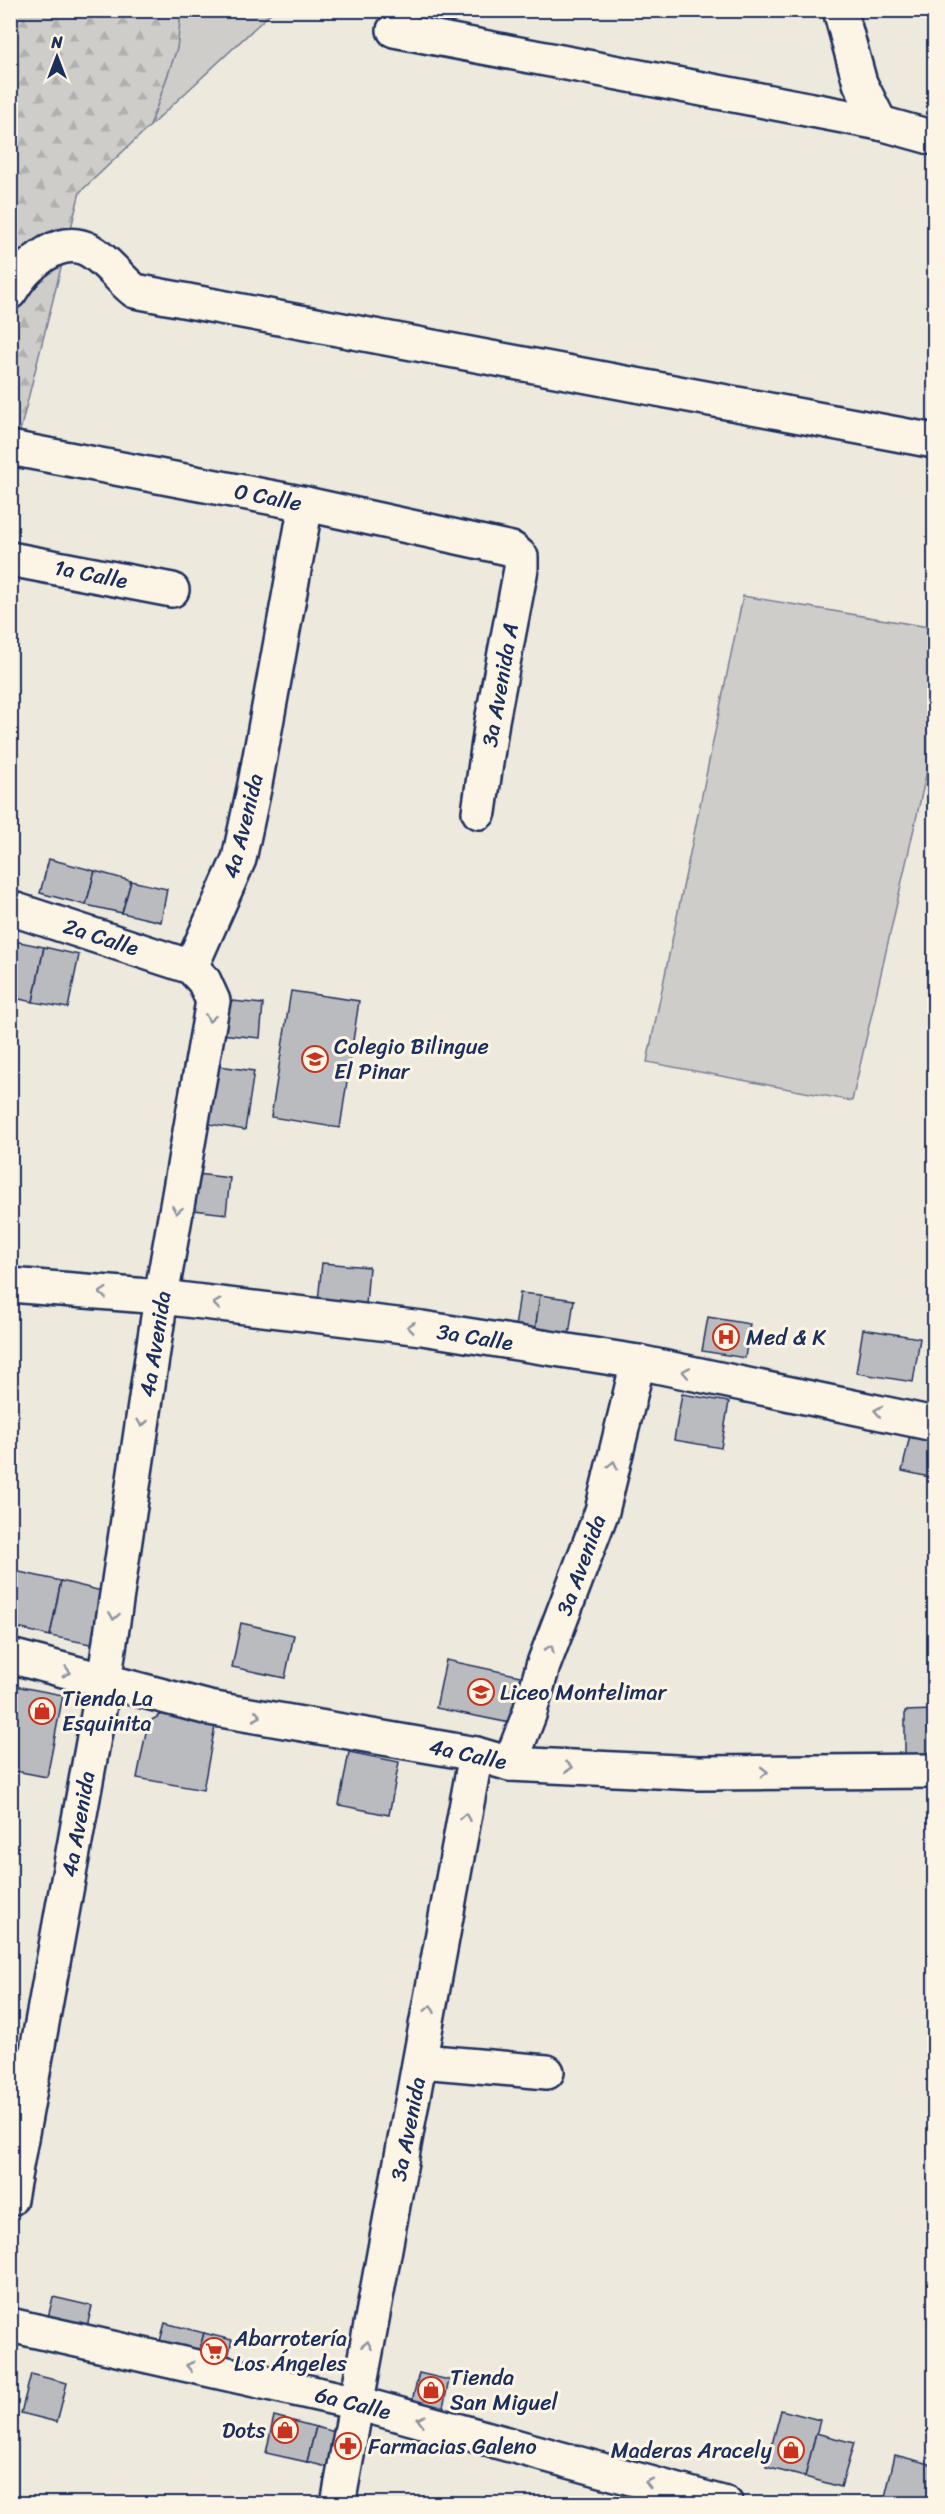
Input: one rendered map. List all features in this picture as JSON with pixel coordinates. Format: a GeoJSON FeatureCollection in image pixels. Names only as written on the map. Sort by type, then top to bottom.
{"type":"FeatureCollection","features":[{"type":"Feature","properties":{"kind":"street"},"geometry":{"type":"LineString","coordinates":[[840,10],[860,83],[880,123]]}},
{"type":"Feature","properties":{"kind":"street"},"geometry":{"type":"LineString","coordinates":[[394,30],[880,123],[934,138]]}},
{"type":"Feature","properties":{"kind":"street"},"geometry":{"type":"LineString","coordinates":[[10,292],[19,277],[48,251],[70,246],[88,249],[135,291],[934,441]]}},
{"type":"Feature","properties":{"kind":"street","name":"0 Calle"},"geometry":{"type":"LineString","coordinates":[[10,448],[306,504],[512,549],[521,558]]}},
{"type":"Feature","properties":{"kind":"street","name":"4a Avenida"},"geometry":{"type":"LineString","coordinates":[[10,2199],[104,1682],[161,1297],[213,1001],[204,981],[191,967],[223,899],[241,849],[306,504]]}},
{"type":"Feature","properties":{"kind":"street","name":"3a Avenida A"},"geometry":{"type":"LineString","coordinates":[[479,813],[492,721],[521,569],[521,558]]}},
{"type":"Feature","properties":{"kind":"street","name":"1a Calle"},"geometry":{"type":"LineString","coordinates":[[10,559],[172,590]]}},
{"type":"Feature","properties":{"kind":"street","name":"2a Calle"},"geometry":{"type":"LineString","coordinates":[[10,908],[191,967]]}},
{"type":"Feature","properties":{"kind":"street","name":"3a Calle"},"geometry":{"type":"LineString","coordinates":[[10,1286],[161,1297],[422,1328],[638,1362],[934,1424]]}},
{"type":"Feature","properties":{"kind":"street","name":"3a Avenida"},"geometry":{"type":"LineString","coordinates":[[510,1764],[529,1715],[543,1666],[602,1511],[638,1362]]}},
{"type":"Feature","properties":{"kind":"street","name":"4a Calle"},"geometry":{"type":"LineString","coordinates":[[10,1656],[209,1708],[476,1754],[510,1764],[698,1773],[934,1771]]}},
{"type":"Feature","properties":{"kind":"street","name":"3a Avenida"},"geometry":{"type":"LineString","coordinates":[[338,2504],[476,1754]]}},
{"type":"Feature","properties":{"kind":"street"},"geometry":{"type":"LineString","coordinates":[[421,2061],[547,2072]]}},
{"type":"Feature","properties":{"kind":"street","name":"6a Calle"},"geometry":{"type":"LineString","coordinates":[[10,2325],[357,2403],[726,2504]]}},
{"type":"Feature","properties":{"kind":"green space"},"geometry":{"type":"Polygon","coordinates":[[[10,11],[181,11],[177,48],[150,126],[80,192],[19,435],[10,433],[10,11]]]}},
{"type":"Feature","properties":{"kind":"green space"},"geometry":{"type":"Polygon","coordinates":[[[181,11],[273,11],[150,126],[177,48],[181,11]]]}},
{"type":"Feature","properties":{"kind":"green space"},"geometry":{"type":"Polygon","coordinates":[[[743,596],[934,628],[934,740],[852,1101],[647,1062],[743,596]]]}},
{"type":"Feature","properties":{"kind":"building"},"geometry":{"type":"Polygon","coordinates":[[[49,859],[95,871],[86,905],[40,893],[49,859]]]}},
{"type":"Feature","properties":{"kind":"building"},"geometry":{"type":"Polygon","coordinates":[[[95,871],[131,881],[122,913],[86,905],[95,871]]]}},
{"type":"Feature","properties":{"kind":"building"},"geometry":{"type":"Polygon","coordinates":[[[131,881],[167,889],[161,922],[122,913],[131,881]]]}},
{"type":"Feature","properties":{"kind":"building"},"geometry":{"type":"Polygon","coordinates":[[[10,940],[44,947],[33,1002],[10,997],[10,940]]]}},
{"type":"Feature","properties":{"kind":"building"},"geometry":{"type":"Polygon","coordinates":[[[44,947],[79,955],[68,1008],[33,1002],[44,947]]]}},
{"type":"Feature","properties":{"kind":"building","name":"Colegio Bilingue El Pinar"},"geometry":{"type":"Polygon","coordinates":[[[291,991],[359,1001],[340,1128],[271,1117],[291,991]]]}},
{"type":"Feature","properties":{"kind":"building"},"geometry":{"type":"Polygon","coordinates":[[[222,1000],[263,1004],[260,1038],[219,1034],[222,1000]]]}},
{"type":"Feature","properties":{"kind":"building"},"geometry":{"type":"Polygon","coordinates":[[[212,1065],[254,1071],[245,1130],[203,1123],[212,1065]]]}},
{"type":"Feature","properties":{"kind":"building"},"geometry":{"type":"Polygon","coordinates":[[[197,1174],[230,1178],[226,1214],[194,1210],[197,1174]]]}},
{"type":"Feature","properties":{"kind":"building"},"geometry":{"type":"Polygon","coordinates":[[[322,1263],[369,1267],[366,1305],[318,1301],[322,1263]]]}},
{"type":"Feature","properties":{"kind":"building"},"geometry":{"type":"Polygon","coordinates":[[[520,1293],[540,1295],[535,1331],[515,1328],[520,1293]]]}},
{"type":"Feature","properties":{"kind":"building"},"geometry":{"type":"Polygon","coordinates":[[[540,1295],[574,1300],[569,1336],[535,1331],[540,1295]]]}},
{"type":"Feature","properties":{"kind":"building","name":"Med & K"},"geometry":{"type":"Polygon","coordinates":[[[708,1317],[750,1324],[745,1358],[702,1351],[708,1317]]]}},
{"type":"Feature","properties":{"kind":"building"},"geometry":{"type":"Polygon","coordinates":[[[863,1329],[920,1338],[913,1382],[856,1373],[863,1329]]]}},
{"type":"Feature","properties":{"kind":"building"},"geometry":{"type":"Polygon","coordinates":[[[682,1394],[729,1402],[721,1448],[674,1440],[682,1394]]]}},
{"type":"Feature","properties":{"kind":"building"},"geometry":{"type":"Polygon","coordinates":[[[910,1435],[934,1441],[934,1478],[902,1471],[910,1435]]]}},
{"type":"Feature","properties":{"kind":"building"},"geometry":{"type":"Polygon","coordinates":[[[10,1570],[61,1581],[50,1636],[10,1626],[10,1570]]]}},
{"type":"Feature","properties":{"kind":"building"},"geometry":{"type":"Polygon","coordinates":[[[61,1581],[110,1593],[95,1645],[50,1636],[61,1581]]]}},
{"type":"Feature","properties":{"kind":"building"},"geometry":{"type":"Polygon","coordinates":[[[241,1623],[294,1635],[285,1678],[232,1667],[241,1623]]]}},
{"type":"Feature","properties":{"kind":"building","name":"Liceo Montelimar"},"geometry":{"type":"Polygon","coordinates":[[[446,1660],[525,1677],[515,1724],[436,1708],[446,1660]]]}},
{"type":"Feature","properties":{"kind":"building"},"geometry":{"type":"Polygon","coordinates":[[[10,1685],[63,1695],[47,1777],[10,1770],[10,1685]]]}},
{"type":"Feature","properties":{"kind":"building"},"geometry":{"type":"Polygon","coordinates":[[[934,1710],[934,1755],[905,1755],[905,1711],[934,1710]]]}},
{"type":"Feature","properties":{"kind":"building"},"geometry":{"type":"Polygon","coordinates":[[[166,1712],[216,1721],[203,1790],[137,1778],[148,1722],[166,1712]]]}},
{"type":"Feature","properties":{"kind":"building"},"geometry":{"type":"Polygon","coordinates":[[[349,1752],[399,1762],[389,1815],[339,1805],[349,1752]]]}},
{"type":"Feature","properties":{"kind":"building"},"geometry":{"type":"Polygon","coordinates":[[[53,2297],[92,2306],[85,2335],[46,2326],[53,2297]]]}},
{"type":"Feature","properties":{"kind":"building"},"geometry":{"type":"Polygon","coordinates":[[[165,2323],[204,2333],[196,2362],[157,2352],[165,2323]]]}},
{"type":"Feature","properties":{"kind":"building","name":"Abarrotería Los Ángeles"},"geometry":{"type":"Polygon","coordinates":[[[204,2333],[232,2340],[225,2370],[196,2362],[204,2333]]]}},
{"type":"Feature","properties":{"kind":"building","name":"Tienda San Miguel"},"geometry":{"type":"Polygon","coordinates":[[[419,2373],[449,2380],[441,2417],[417,2412],[412,2401],[419,2373]]]}},
{"type":"Feature","properties":{"kind":"building"},"geometry":{"type":"Polygon","coordinates":[[[31,2374],[67,2383],[57,2422],[21,2413],[31,2374]]]}},
{"type":"Feature","properties":{"kind":"building","name":"Maderas Aracely"},"geometry":{"type":"Polygon","coordinates":[[[781,2410],[820,2420],[805,2477],[766,2467],[781,2410]]]}},
{"type":"Feature","properties":{"kind":"building"},"geometry":{"type":"Polygon","coordinates":[[[274,2416],[316,2427],[307,2462],[266,2453],[274,2416]]]}},
{"type":"Feature","properties":{"kind":"building"},"geometry":{"type":"Polygon","coordinates":[[[316,2427],[339,2433],[331,2468],[307,2462],[316,2427]]]}},
{"type":"Feature","properties":{"kind":"building"},"geometry":{"type":"Polygon","coordinates":[[[816,2433],[854,2443],[841,2487],[805,2477],[816,2433]]]}},
{"type":"Feature","properties":{"kind":"building"},"geometry":{"type":"Polygon","coordinates":[[[895,2455],[934,2465],[934,2504],[910,2504],[885,2497],[895,2455]]]}},
{"type":"Feature","properties":{"kind":"place","name":"Colegio Bilingue El Pinar"},"geometry":{"type":"Point","coordinates":[315,1059]}},
{"type":"Feature","properties":{"kind":"place","name":"Med & K"},"geometry":{"type":"Point","coordinates":[726,1337]}},
{"type":"Feature","properties":{"kind":"place","name":"Liceo Montelimar"},"geometry":{"type":"Point","coordinates":[481,1692]}},
{"type":"Feature","properties":{"kind":"place","name":"Tienda La Esquinita"},"geometry":{"type":"Point","coordinates":[42,1711]}},
{"type":"Feature","properties":{"kind":"place","name":"Abarrotería Los Ángeles"},"geometry":{"type":"Point","coordinates":[214,2351]}},
{"type":"Feature","properties":{"kind":"place","name":"Tienda San Miguel"},"geometry":{"type":"Point","coordinates":[431,2390]}},
{"type":"Feature","properties":{"kind":"place","name":"Dots"},"geometry":{"type":"Point","coordinates":[285,2430]}},
{"type":"Feature","properties":{"kind":"place","name":"Farmacias Galeno"},"geometry":{"type":"Point","coordinates":[348,2446]}},
{"type":"Feature","properties":{"kind":"place","name":"Maderas Aracely"},"geometry":{"type":"Point","coordinates":[791,2450]}}]}
